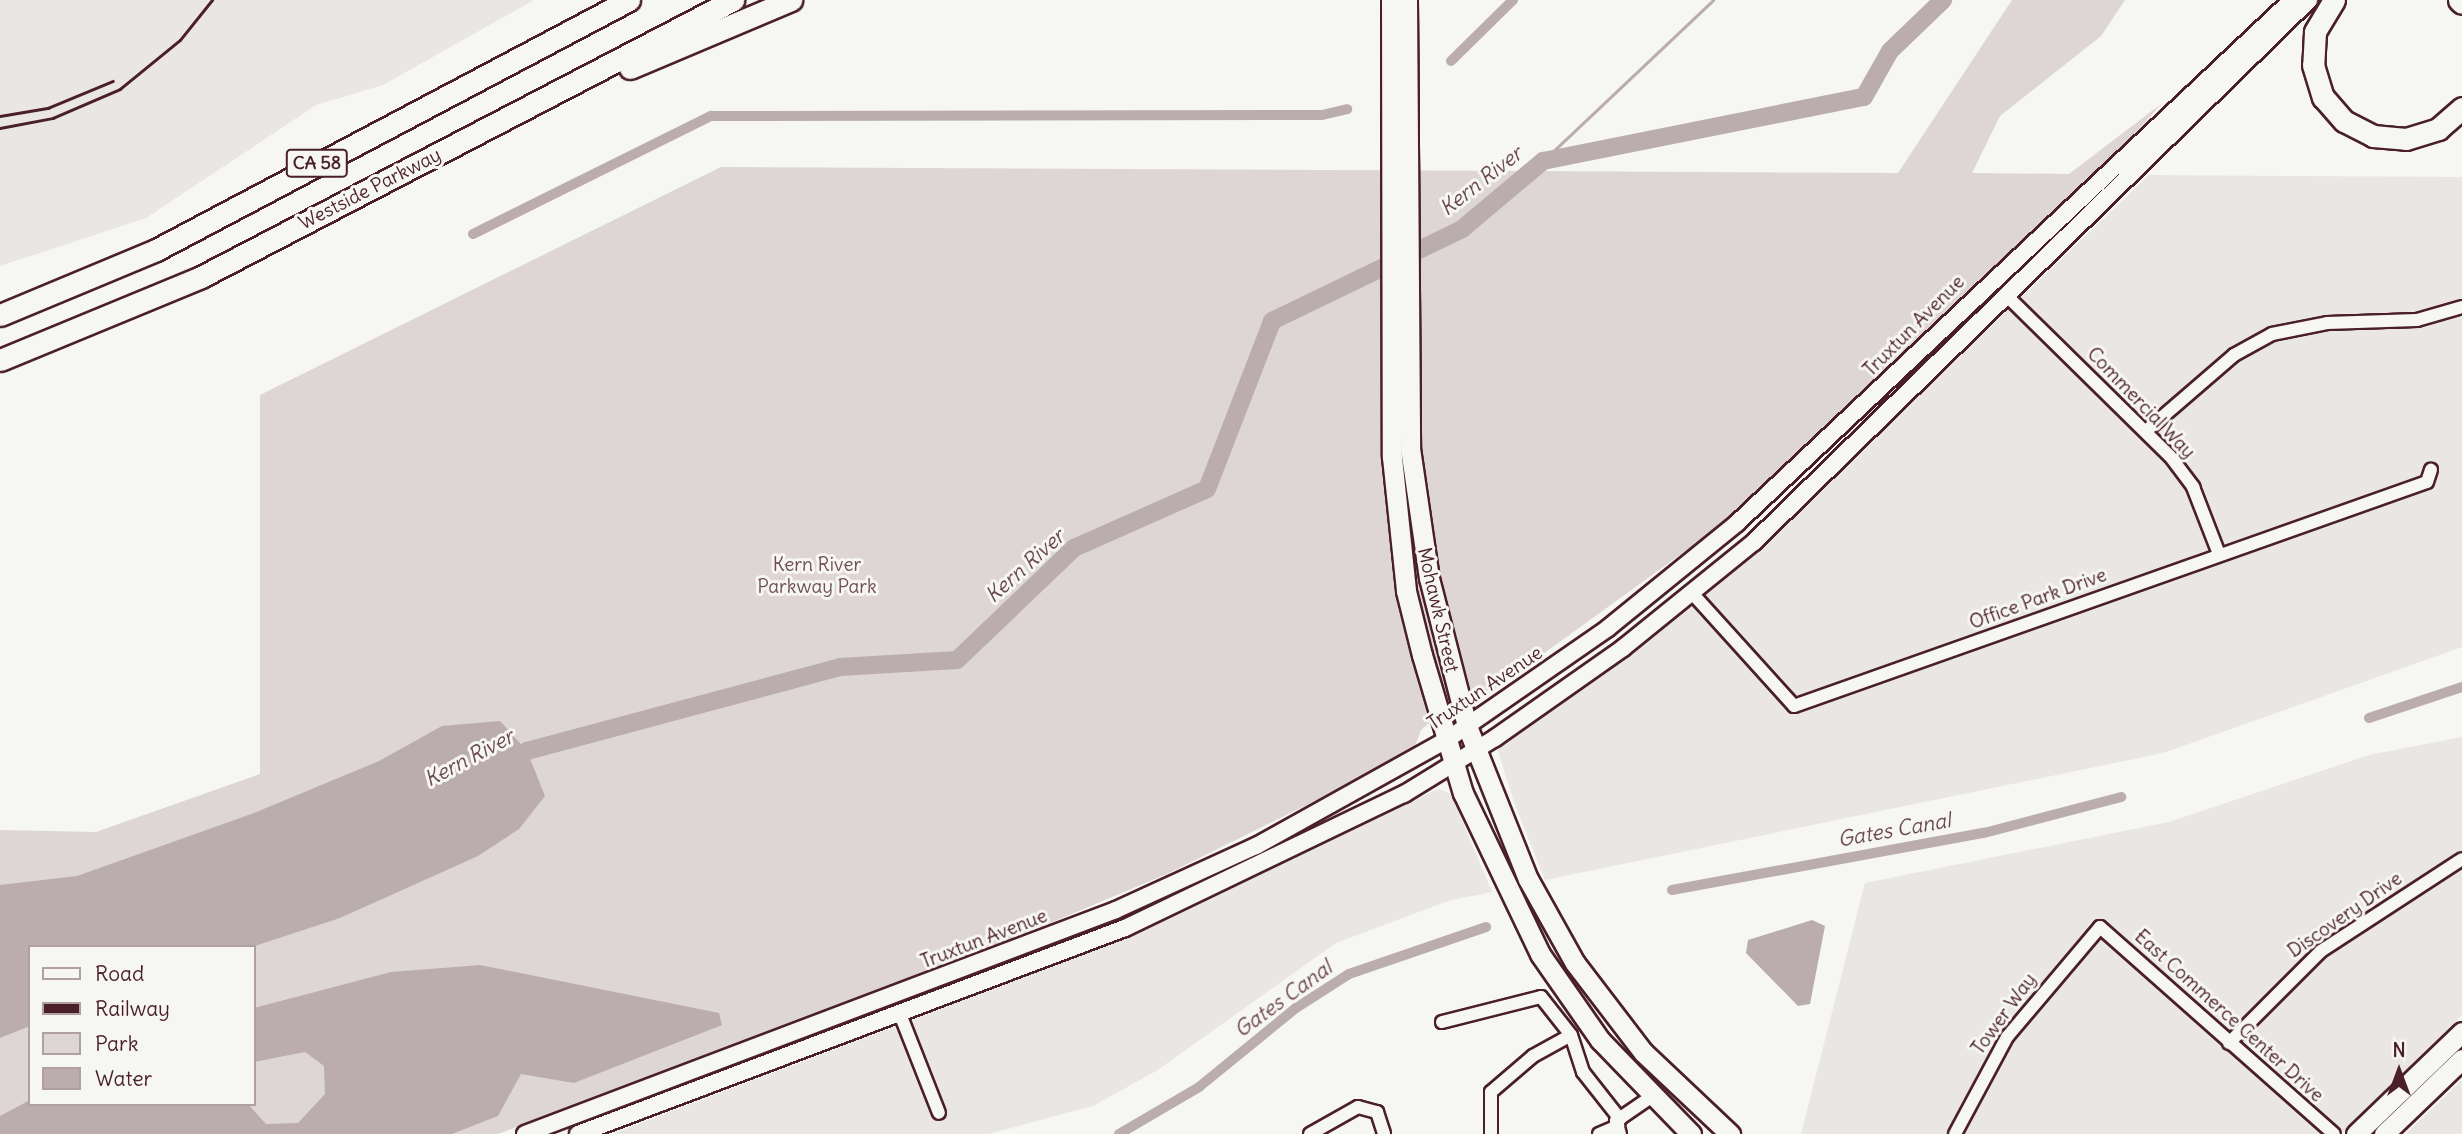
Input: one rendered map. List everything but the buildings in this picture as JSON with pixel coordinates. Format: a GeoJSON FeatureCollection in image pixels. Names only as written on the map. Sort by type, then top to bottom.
{"type":"FeatureCollection","features":[{"type":"Feature","properties":{"kind":"highway","name":"CA 58"},"geometry":{"type":"LineString","coordinates":[[0,315],[156,250],[629,0]]}},
{"type":"Feature","properties":{"kind":"highway","name":"Westside Parkway"},"geometry":{"type":"LineString","coordinates":[[0,360],[128,313],[733,0]]}},
{"type":"Feature","properties":{"kind":"highway"},"geometry":{"type":"LineString","coordinates":[[493,126],[791,0]]}},
{"type":"Feature","properties":{"kind":"highway"},"geometry":{"type":"LineString","coordinates":[[2334,0],[2315,32],[2313,65],[2323,97],[2344,121],[2373,136],[2406,139],[2438,129],[2462,108]]}},
{"type":"Feature","properties":{"kind":"main road","name":"Mohawk Street"},"geometry":{"type":"LineString","coordinates":[[1391,0],[1407,389],[1417,518],[1467,726],[1554,929],[1618,1024],[1709,1117],[1730,1134]]}},
{"type":"Feature","properties":{"kind":"main road","name":"Mohawk Street"},"geometry":{"type":"LineString","coordinates":[[1407,0],[1397,179],[1397,528],[1445,741],[1508,895],[1577,1011],[1651,1097],[1691,1134]]}},
{"type":"Feature","properties":{"kind":"main road","name":"Truxtun Avenue"},"geometry":{"type":"LineString","coordinates":[[525,1134],[939,978],[1187,879],[1445,741],[1608,628],[1737,523],[2292,0]]}},
{"type":"Feature","properties":{"kind":"main road","name":"Truxtun Avenue"},"geometry":{"type":"LineString","coordinates":[[578,1134],[900,1014],[1196,897],[1453,765],[1692,593],[1894,410],[2309,0]]}},
{"type":"Feature","properties":{"kind":"main road"},"geometry":{"type":"LineString","coordinates":[[2127,181],[2134,158],[2177,108]]}},
{"type":"Feature","properties":{"kind":"main road"},"geometry":{"type":"LineString","coordinates":[[1942,330],[1987,300],[2008,298],[2013,274],[2059,221]]}},
{"type":"Feature","properties":{"kind":"main road"},"geometry":{"type":"LineString","coordinates":[[1508,895],[1536,925],[1554,929]]}},
{"type":"Feature","properties":{"kind":"main road"},"geometry":{"type":"LineString","coordinates":[[900,1014],[904,1003],[939,978]]}},
{"type":"Feature","properties":{"kind":"main road"},"geometry":{"type":"LineString","coordinates":[[2356,1134],[2462,1032]]}},
{"type":"Feature","properties":{"kind":"main road"},"geometry":{"type":"LineString","coordinates":[[2384,1134],[2462,1059]]}},
{"type":"Feature","properties":{"kind":"main road"},"geometry":{"type":"LineString","coordinates":[[1651,1097],[1709,1117]]}},
{"type":"Feature","properties":{"kind":"street","name":"Commercial Way"},"geometry":{"type":"LineString","coordinates":[[2008,298],[2146,430],[2193,487],[2218,554]]}},
{"type":"Feature","properties":{"kind":"street"},"geometry":{"type":"LineString","coordinates":[[2146,430],[2234,355],[2272,334],[2327,323],[2417,320],[2462,307]]}},
{"type":"Feature","properties":{"kind":"street","name":"Office Park Drive"},"geometry":{"type":"LineString","coordinates":[[1692,593],[1794,706],[2427,482],[2431,470]]}},
{"type":"Feature","properties":{"kind":"street","name":"Discovery Drive"},"geometry":{"type":"LineString","coordinates":[[2230,1043],[2321,951],[2462,859]]}},
{"type":"Feature","properties":{"kind":"street","name":"East Commerce Center Drive"},"geometry":{"type":"LineString","coordinates":[[2100,927],[2334,1134]]}},
{"type":"Feature","properties":{"kind":"street","name":"Tower Way"},"geometry":{"type":"LineString","coordinates":[[1955,1134],[2013,1029],[2100,927]]}},
{"type":"Feature","properties":{"kind":"street"},"geometry":{"type":"LineString","coordinates":[[1442,1022],[1541,997],[1571,1035],[1583,1072],[1619,1126]]}},
{"type":"Feature","properties":{"kind":"street"},"geometry":{"type":"LineString","coordinates":[[900,1014],[939,1113]]}},
{"type":"Feature","properties":{"kind":"street"},"geometry":{"type":"LineString","coordinates":[[1491,1134],[1491,1092],[1533,1056],[1571,1035]]}},
{"type":"Feature","properties":{"kind":"street"},"geometry":{"type":"LineString","coordinates":[[1599,1134],[1619,1126],[1651,1097]]}},
{"type":"Feature","properties":{"kind":"street"},"geometry":{"type":"LineString","coordinates":[[1310,1134],[1351,1109],[1373,1109],[1384,1134]]}},
{"type":"Feature","properties":{"kind":"shaded area"},"geometry":{"type":"Polygon","coordinates":[[[0,0],[534,0],[383,85],[316,105],[146,218],[0,266],[0,0]]]}},
{"type":"Feature","properties":{"kind":"shaded area"},"geometry":{"type":"Polygon","coordinates":[[[2149,175],[2462,177],[2462,647],[2163,753],[1545,880],[1514,802],[1498,751],[1502,741],[1750,557],[2149,175]]]}},
{"type":"Feature","properties":{"kind":"shaded area"},"geometry":{"type":"Polygon","coordinates":[[[2462,737],[2462,1015],[2341,1134],[1801,1134],[1865,883],[2169,822],[2369,755],[2462,737]]]}},
{"type":"Feature","properties":{"kind":"shaded area"},"geometry":{"type":"Polygon","coordinates":[[[1438,789],[1451,794],[1492,892],[1448,901],[1336,943],[1156,1071],[1093,1106],[988,1134],[612,1134],[1132,936],[1438,789]]]}},
{"type":"Feature","properties":{"kind":"shaded area"},"geometry":{"type":"Polygon","coordinates":[[[2462,1080],[2462,1134],[2406,1134],[2420,1120],[2462,1080]]]}},
{"type":"Feature","properties":{"kind":"green space","name":"Kern River Parkway Park"},"geometry":{"type":"Polygon","coordinates":[[[2012,0],[2125,0],[2101,36],[2000,116],[1972,173],[2069,174],[2161,104],[2097,176],[1728,520],[1485,696],[1469,690],[1421,730],[1415,746],[1373,772],[1169,873],[1029,932],[498,1134],[0,1134],[0,830],[96,832],[260,774],[260,395],[721,167],[1898,173],[2012,0]]]}},
{"type":"Feature","properties":{"kind":"water"},"geometry":{"type":"Polygon","coordinates":[[[500,721],[527,751],[545,796],[519,829],[478,856],[340,918],[256,946],[28,945],[28,1027],[0,1038],[0,885],[77,876],[254,813],[379,761],[442,726],[500,721]]]}},
{"type":"Feature","properties":{"kind":"water"},"geometry":{"type":"Polygon","coordinates":[[[1812,920],[1825,926],[1810,1004],[1798,1006],[1746,953],[1748,940],[1812,920]]]}},
{"type":"Feature","properties":{"kind":"water"},"geometry":{"type":"Polygon","coordinates":[[[480,965],[719,1013],[722,1025],[574,1083],[521,1074],[498,1116],[452,1134],[0,1134],[0,1116],[28,1101],[28,1106],[250,1106],[266,1124],[298,1123],[325,1094],[324,1066],[305,1052],[256,1062],[256,1007],[391,972],[480,965]]]}},
{"type":"Feature","properties":{"kind":"waterway"},"geometry":{"type":"LineString","coordinates":[[1451,61],[1513,0]]}},
{"type":"Feature","properties":{"kind":"waterway"},"geometry":{"type":"LineString","coordinates":[[1543,161],[1713,0]]}},
{"type":"Feature","properties":{"kind":"waterway","name":"Kern River"},"geometry":{"type":"LineString","coordinates":[[507,762],[527,751],[840,667],[957,660],[1074,548],[1207,489],[1272,321],[1462,229],[1543,161],[1864,97],[1890,51],[1943,0]]}},
{"type":"Feature","properties":{"kind":"waterway"},"geometry":{"type":"LineString","coordinates":[[473,234],[711,116],[1322,115],[1347,109]]}},
{"type":"Feature","properties":{"kind":"waterway"},"geometry":{"type":"LineString","coordinates":[[2369,718],[2462,687]]}},
{"type":"Feature","properties":{"kind":"waterway","name":"Gates Canal"},"geometry":{"type":"LineString","coordinates":[[1672,890],[1984,833],[2121,797]]}},
{"type":"Feature","properties":{"kind":"waterway","name":"Gates Canal"},"geometry":{"type":"LineString","coordinates":[[1119,1134],[1199,1087],[1296,1008],[1349,974],[1486,927]]}},
{"type":"Feature","properties":{"kind":"railway"},"geometry":{"type":"LineString","coordinates":[[0,128],[53,118],[120,89],[180,40],[212,0]]}},
{"type":"Feature","properties":{"kind":"railway"},"geometry":{"type":"LineString","coordinates":[[0,116],[48,108],[113,81]]}}]}
